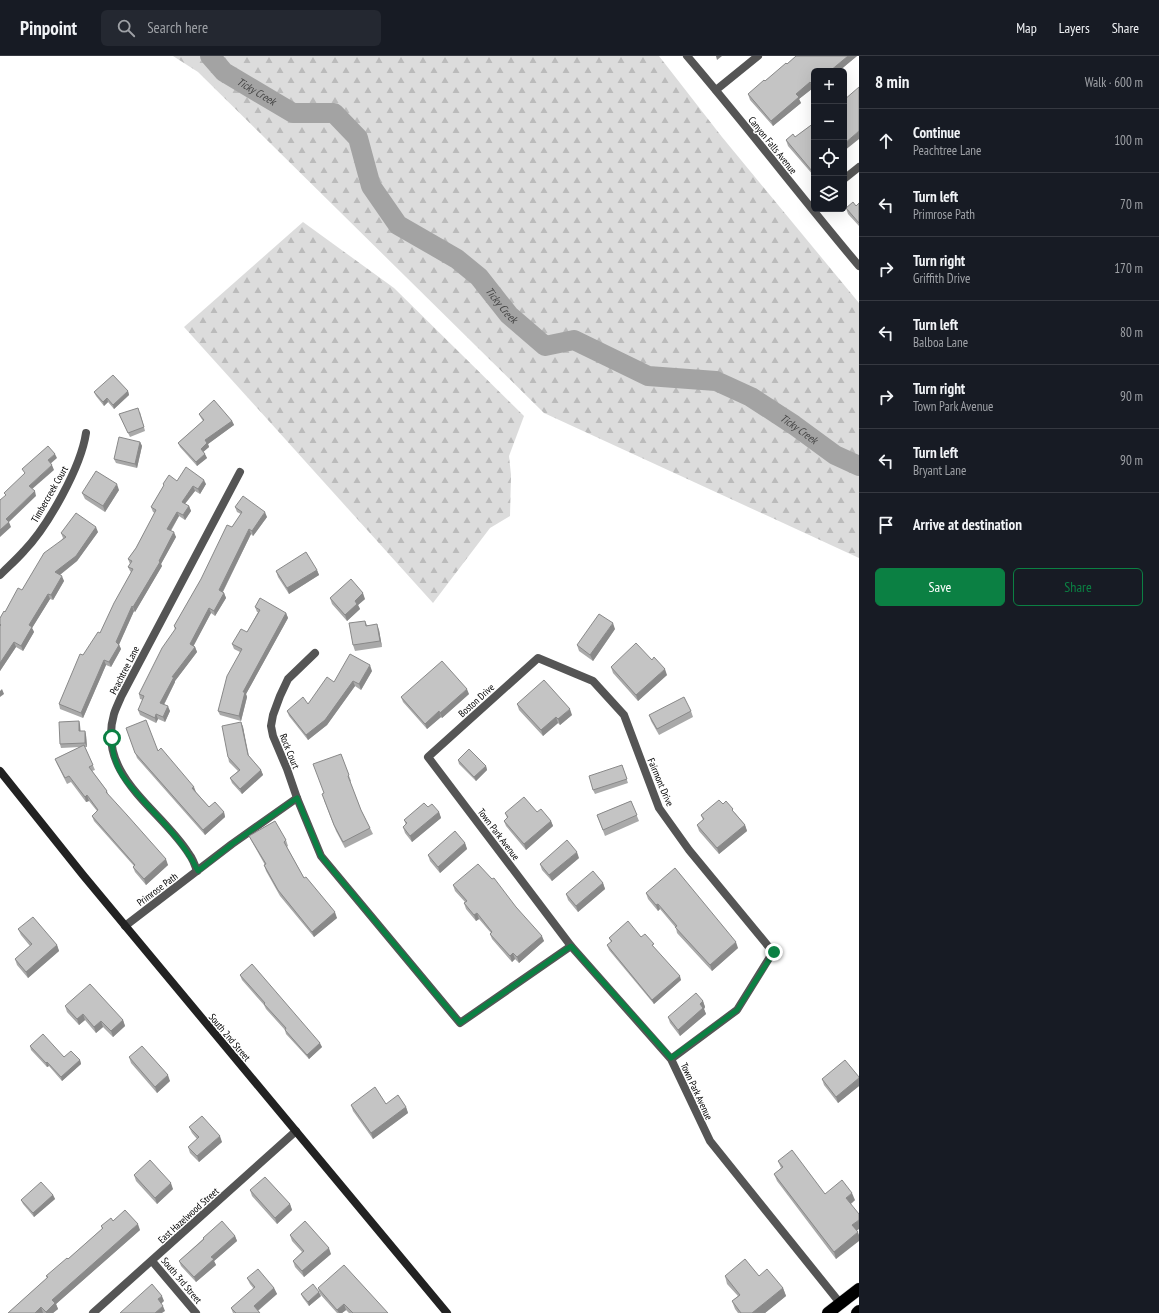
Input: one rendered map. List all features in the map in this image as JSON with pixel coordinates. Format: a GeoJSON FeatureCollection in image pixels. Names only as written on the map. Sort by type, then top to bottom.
{"type":"FeatureCollection","features":[{"type":"Feature","properties":{"kind":"highway"},"geometry":{"type":"LineString","coordinates":[[828,1313],[859,1289]]}},
{"type":"Feature","properties":{"kind":"main road","name":"South 2nd Street"},"geometry":{"type":"LineString","coordinates":[[0,771],[125,926],[447,1313]]}},
{"type":"Feature","properties":{"kind":"street","name":"Canyon Falls Avenue"},"geometry":{"type":"LineString","coordinates":[[687,56],[811,205]]}},
{"type":"Feature","properties":{"kind":"street"},"geometry":{"type":"LineString","coordinates":[[716,90],[758,56]]}},
{"type":"Feature","properties":{"kind":"street"},"geometry":{"type":"LineString","coordinates":[[847,177],[859,167]]}},
{"type":"Feature","properties":{"kind":"street","name":"Canyon Falls Avenue"},"geometry":{"type":"LineString","coordinates":[[817,212],[859,266]]}},
{"type":"Feature","properties":{"kind":"street","name":"Timbercreek Court"},"geometry":{"type":"LineString","coordinates":[[0,575],[25,550],[47,521],[74,472],[84,446],[86,433]]}},
{"type":"Feature","properties":{"kind":"street","name":"Peachtree Lane"},"geometry":{"type":"LineString","coordinates":[[198,871],[190,854],[167,826],[128,784],[121,774],[113,750],[112,725],[114,713],[121,697],[240,472]]}},
{"type":"Feature","properties":{"kind":"street","name":"Rock Court"},"geometry":{"type":"LineString","coordinates":[[315,653],[288,679],[273,715],[271,726],[273,736],[297,798],[321,856],[460,1023],[571,946]]}},
{"type":"Feature","properties":{"kind":"street","name":"Boston Drive"},"geometry":{"type":"LineString","coordinates":[[428,757],[538,658]]}},
{"type":"Feature","properties":{"kind":"street","name":"Fairmont Drive"},"geometry":{"type":"LineString","coordinates":[[538,658],[593,681],[624,715],[659,808],[689,850],[774,952],[737,1010],[671,1058]]}},
{"type":"Feature","properties":{"kind":"street","name":"Town Park Avenue"},"geometry":{"type":"LineString","coordinates":[[428,757],[571,946],[671,1058],[710,1142],[840,1303]]}},
{"type":"Feature","properties":{"kind":"street","name":"Primrose Path"},"geometry":{"type":"LineString","coordinates":[[125,926],[237,840],[297,798]]}},
{"type":"Feature","properties":{"kind":"street","name":"East Hazelwood Street"},"geometry":{"type":"LineString","coordinates":[[93,1313],[296,1131]]}},
{"type":"Feature","properties":{"kind":"street","name":"South 3rd Street"},"geometry":{"type":"LineString","coordinates":[[152,1261],[196,1313]]}},
{"type":"Feature","properties":{"kind":"green space"},"geometry":{"type":"Polygon","coordinates":[[[173,56],[659,56],[722,137],[859,303],[859,558],[544,413],[198,72],[173,56]]]}},
{"type":"Feature","properties":{"kind":"green space"},"geometry":{"type":"Polygon","coordinates":[[[303,222],[394,288],[524,416],[509,456],[511,475],[510,516],[490,528],[433,603],[184,327],[303,222]]]}},
{"type":"Feature","properties":{"kind":"building"},"geometry":{"type":"Polygon","coordinates":[[[796,56],[848,56],[834,68],[811,68],[811,83],[810,82],[796,94],[799,97],[771,121],[748,94],[786,63],[787,64],[796,56]]]}},
{"type":"Feature","properties":{"kind":"building"},"geometry":{"type":"Polygon","coordinates":[[[859,87],[859,131],[847,141],[847,104],[847,97],[859,87]]]}},
{"type":"Feature","properties":{"kind":"building"},"geometry":{"type":"Polygon","coordinates":[[[811,125],[811,170],[786,140],[793,134],[795,137],[811,125]]]}},
{"type":"Feature","properties":{"kind":"building"},"geometry":{"type":"Polygon","coordinates":[[[853,202],[856,206],[859,203],[859,223],[847,209],[847,207],[853,202]]]}},
{"type":"Feature","properties":{"kind":"building"},"geometry":{"type":"Polygon","coordinates":[[[113,375],[128,391],[113,405],[107,398],[103,402],[94,392],[113,375]]]}},
{"type":"Feature","properties":{"kind":"building"},"geometry":{"type":"Polygon","coordinates":[[[214,400],[232,421],[205,440],[207,443],[201,449],[205,454],[196,462],[178,443],[204,420],[199,414],[214,400]]]}},
{"type":"Feature","properties":{"kind":"building"},"geometry":{"type":"Polygon","coordinates":[[[138,408],[144,427],[128,433],[119,414],[138,408]]]}},
{"type":"Feature","properties":{"kind":"building"},"geometry":{"type":"Polygon","coordinates":[[[119,437],[140,442],[135,464],[114,459],[119,437]]]}},
{"type":"Feature","properties":{"kind":"building"},"geometry":{"type":"Polygon","coordinates":[[[48,446],[55,454],[48,460],[52,465],[29,486],[35,491],[6,519],[9,522],[0,530],[0,500],[6,495],[4,493],[25,473],[22,469],[48,446]]]}},
{"type":"Feature","properties":{"kind":"building"},"geometry":{"type":"Polygon","coordinates":[[[186,467],[204,480],[198,489],[193,486],[182,502],[189,506],[183,515],[177,512],[167,529],[174,532],[159,561],[160,562],[133,607],[132,606],[116,642],[119,645],[109,662],[104,660],[81,713],[59,704],[80,654],[83,655],[98,632],[100,633],[114,603],[133,569],[128,567],[132,561],[128,559],[136,548],[156,510],[151,507],[164,485],[163,484],[169,475],[177,481],[186,467]]]}},
{"type":"Feature","properties":{"kind":"building"},"geometry":{"type":"Polygon","coordinates":[[[96,471],[117,484],[103,506],[82,493],[96,471]]]}},
{"type":"Feature","properties":{"kind":"building"},"geometry":{"type":"Polygon","coordinates":[[[243,496],[265,512],[252,531],[249,529],[219,590],[224,593],[214,611],[209,608],[190,644],[195,647],[172,677],[174,677],[160,703],[168,706],[163,717],[156,714],[155,718],[138,710],[144,696],[139,694],[162,648],[176,628],[174,626],[201,579],[227,525],[232,527],[242,512],[235,507],[243,496]]]}},
{"type":"Feature","properties":{"kind":"building"},"geometry":{"type":"Polygon","coordinates":[[[76,513],[96,527],[76,556],[55,572],[62,576],[51,595],[48,594],[29,625],[32,627],[21,646],[14,642],[0,663],[0,618],[4,611],[5,612],[18,588],[22,590],[44,553],[66,537],[61,533],[76,513]]]}},
{"type":"Feature","properties":{"kind":"building"},"geometry":{"type":"Polygon","coordinates":[[[306,552],[317,570],[287,588],[276,571],[306,552]]]}},
{"type":"Feature","properties":{"kind":"building"},"geometry":{"type":"Polygon","coordinates":[[[351,579],[363,593],[355,601],[357,604],[345,615],[330,598],[351,579]]]}},
{"type":"Feature","properties":{"kind":"building"},"geometry":{"type":"Polygon","coordinates":[[[260,598],[286,613],[243,692],[245,692],[239,716],[218,711],[227,676],[242,649],[232,644],[241,629],[247,632],[260,610],[255,607],[260,598]]]}},
{"type":"Feature","properties":{"kind":"building"},"geometry":{"type":"Polygon","coordinates":[[[599,614],[613,623],[590,655],[577,645],[599,614]]]}},
{"type":"Feature","properties":{"kind":"building"},"geometry":{"type":"Polygon","coordinates":[[[365,621],[366,626],[377,624],[380,641],[353,645],[349,623],[365,621]]]}},
{"type":"Feature","properties":{"kind":"building"},"geometry":{"type":"Polygon","coordinates":[[[636,643],[652,660],[654,657],[665,669],[636,695],[611,667],[636,643]]]}},
{"type":"Feature","properties":{"kind":"building"},"geometry":{"type":"Polygon","coordinates":[[[350,654],[370,665],[359,684],[353,681],[325,720],[306,735],[287,711],[303,697],[308,704],[327,677],[334,682],[350,654]]]}},
{"type":"Feature","properties":{"kind":"building"},"geometry":{"type":"Polygon","coordinates":[[[442,661],[467,689],[425,724],[401,697],[442,661]]]}},
{"type":"Feature","properties":{"kind":"building"},"geometry":{"type":"Polygon","coordinates":[[[544,680],[570,709],[558,719],[556,717],[541,730],[517,704],[544,680]]]}},
{"type":"Feature","properties":{"kind":"building"},"geometry":{"type":"Polygon","coordinates":[[[684,697],[691,711],[657,729],[649,715],[684,697]]]}},
{"type":"Feature","properties":{"kind":"building"},"geometry":{"type":"Polygon","coordinates":[[[146,720],[158,751],[161,748],[209,807],[215,802],[224,812],[203,830],[135,753],[126,728],[146,720]]]}},
{"type":"Feature","properties":{"kind":"building"},"geometry":{"type":"Polygon","coordinates":[[[79,721],[79,731],[85,731],[85,743],[60,744],[59,722],[79,721]]]}},
{"type":"Feature","properties":{"kind":"building"},"geometry":{"type":"Polygon","coordinates":[[[241,722],[248,755],[261,770],[240,789],[230,778],[240,770],[228,757],[222,726],[241,722]]]}},
{"type":"Feature","properties":{"kind":"building"},"geometry":{"type":"Polygon","coordinates":[[[84,745],[93,765],[89,767],[107,791],[106,792],[166,859],[144,879],[133,867],[135,865],[92,816],[98,810],[87,795],[85,797],[69,776],[65,778],[55,759],[84,745]]]}},
{"type":"Feature","properties":{"kind":"building"},"geometry":{"type":"Polygon","coordinates":[[[469,749],[486,766],[474,777],[458,760],[469,749]]]}},
{"type":"Feature","properties":{"kind":"building"},"geometry":{"type":"Polygon","coordinates":[[[341,754],[361,810],[370,828],[343,842],[334,825],[322,794],[324,793],[313,764],[341,754]]]}},
{"type":"Feature","properties":{"kind":"building"},"geometry":{"type":"Polygon","coordinates":[[[622,765],[627,779],[593,790],[589,776],[622,765]]]}},
{"type":"Feature","properties":{"kind":"building"},"geometry":{"type":"Polygon","coordinates":[[[524,797],[537,812],[541,809],[551,821],[524,844],[504,821],[508,817],[505,813],[524,797]]]}},
{"type":"Feature","properties":{"kind":"building"},"geometry":{"type":"Polygon","coordinates":[[[719,800],[723,804],[726,801],[745,825],[717,848],[697,825],[704,819],[701,815],[719,800]]]}},
{"type":"Feature","properties":{"kind":"building"},"geometry":{"type":"Polygon","coordinates":[[[631,801],[637,815],[603,830],[597,815],[631,801]]]}},
{"type":"Feature","properties":{"kind":"building"},"geometry":{"type":"Polygon","coordinates":[[[424,803],[428,807],[432,804],[439,812],[410,836],[403,827],[407,823],[404,820],[424,803]]]}},
{"type":"Feature","properties":{"kind":"building"},"geometry":{"type":"Polygon","coordinates":[[[275,821],[286,840],[284,842],[304,878],[306,877],[335,912],[312,932],[278,890],[264,865],[266,864],[249,836],[275,821]]]}},
{"type":"Feature","properties":{"kind":"building"},"geometry":{"type":"Polygon","coordinates":[[[455,831],[465,843],[438,867],[428,855],[455,831]]]}},
{"type":"Feature","properties":{"kind":"building"},"geometry":{"type":"Polygon","coordinates":[[[567,840],[577,852],[549,875],[540,864],[567,840]]]}},
{"type":"Feature","properties":{"kind":"building"},"geometry":{"type":"Polygon","coordinates":[[[478,864],[492,879],[494,878],[516,907],[542,936],[517,957],[513,953],[510,956],[490,934],[492,932],[477,913],[474,915],[464,903],[467,901],[453,885],[478,864]]]}},
{"type":"Feature","properties":{"kind":"building"},"geometry":{"type":"Polygon","coordinates":[[[675,868],[736,942],[710,965],[675,927],[677,926],[658,904],[656,905],[646,893],[675,868]]]}},
{"type":"Feature","properties":{"kind":"building"},"geometry":{"type":"Polygon","coordinates":[[[593,871],[603,883],[576,906],[566,894],[593,871]]]}},
{"type":"Feature","properties":{"kind":"building"},"geometry":{"type":"Polygon","coordinates":[[[33,917],[57,945],[26,972],[15,959],[32,944],[18,929],[33,917]]]}},
{"type":"Feature","properties":{"kind":"building"},"geometry":{"type":"Polygon","coordinates":[[[628,921],[641,937],[645,934],[654,944],[652,945],[680,976],[652,1000],[607,945],[612,941],[609,938],[628,921]]]}},
{"type":"Feature","properties":{"kind":"building"},"geometry":{"type":"Polygon","coordinates":[[[252,964],[320,1043],[307,1055],[285,1030],[286,1028],[240,975],[252,964]]]}},
{"type":"Feature","properties":{"kind":"building"},"geometry":{"type":"Polygon","coordinates":[[[90,984],[123,1020],[111,1031],[101,1021],[94,1027],[83,1014],[77,1019],[65,1006],[90,984]]]}},
{"type":"Feature","properties":{"kind":"building"},"geometry":{"type":"Polygon","coordinates":[[[696,993],[703,1001],[700,1004],[703,1008],[678,1030],[668,1017],[696,993]]]}},
{"type":"Feature","properties":{"kind":"building"},"geometry":{"type":"Polygon","coordinates":[[[43,1034],[64,1057],[71,1051],[80,1060],[61,1077],[30,1046],[43,1034]]]}},
{"type":"Feature","properties":{"kind":"building"},"geometry":{"type":"Polygon","coordinates":[[[142,1046],[168,1075],[155,1087],[129,1057],[142,1046]]]}},
{"type":"Feature","properties":{"kind":"building"},"geometry":{"type":"Polygon","coordinates":[[[845,1060],[859,1078],[836,1097],[822,1079],[845,1060]]]}},
{"type":"Feature","properties":{"kind":"building"},"geometry":{"type":"Polygon","coordinates":[[[375,1087],[386,1104],[398,1095],[406,1107],[371,1133],[351,1105],[375,1087]]]}},
{"type":"Feature","properties":{"kind":"building"},"geometry":{"type":"Polygon","coordinates":[[[202,1116],[220,1136],[197,1156],[188,1147],[199,1137],[189,1127],[202,1116]]]}},
{"type":"Feature","properties":{"kind":"building"},"geometry":{"type":"Polygon","coordinates":[[[792,1150],[825,1194],[842,1180],[852,1193],[846,1198],[859,1214],[859,1220],[852,1225],[858,1232],[834,1252],[774,1174],[783,1167],[778,1161],[792,1150]]]}},
{"type":"Feature","properties":{"kind":"building"},"geometry":{"type":"Polygon","coordinates":[[[150,1160],[171,1183],[155,1198],[134,1175],[150,1160]]]}},
{"type":"Feature","properties":{"kind":"building"},"geometry":{"type":"Polygon","coordinates":[[[265,1177],[290,1204],[275,1218],[250,1190],[265,1177]]]}},
{"type":"Feature","properties":{"kind":"building"},"geometry":{"type":"Polygon","coordinates":[[[41,1182],[53,1195],[33,1213],[21,1200],[41,1182]]]}},
{"type":"Feature","properties":{"kind":"building"},"geometry":{"type":"Polygon","coordinates":[[[125,1210],[138,1224],[52,1300],[55,1303],[46,1312],[41,1307],[35,1313],[8,1313],[48,1277],[46,1276],[103,1228],[101,1226],[111,1218],[113,1221],[125,1210]]]}},
{"type":"Feature","properties":{"kind":"building"},"geometry":{"type":"Polygon","coordinates":[[[222,1221],[235,1236],[211,1257],[214,1259],[194,1277],[179,1261],[222,1221]]]}},
{"type":"Feature","properties":{"kind":"building"},"geometry":{"type":"Polygon","coordinates":[[[305,1221],[329,1248],[302,1271],[293,1261],[304,1251],[290,1235],[305,1221]]]}},
{"type":"Feature","properties":{"kind":"building"},"geometry":{"type":"Polygon","coordinates":[[[745,1259],[759,1276],[767,1269],[783,1288],[752,1313],[741,1313],[732,1301],[740,1295],[725,1276],[745,1259]]]}},
{"type":"Feature","properties":{"kind":"building"},"geometry":{"type":"Polygon","coordinates":[[[344,1265],[388,1313],[353,1313],[344,1304],[337,1310],[318,1288],[344,1265]]]}},
{"type":"Feature","properties":{"kind":"building"},"geometry":{"type":"Polygon","coordinates":[[[258,1269],[274,1288],[254,1306],[260,1313],[236,1313],[231,1308],[255,1287],[247,1278],[258,1269]]]}},
{"type":"Feature","properties":{"kind":"building"},"geometry":{"type":"Polygon","coordinates":[[[152,1284],[162,1296],[158,1299],[163,1306],[155,1313],[120,1313],[152,1284]]]}},
{"type":"Feature","properties":{"kind":"building"},"geometry":{"type":"Polygon","coordinates":[[[313,1284],[319,1292],[308,1302],[301,1294],[313,1284]]]}},
{"type":"Feature","properties":{"kind":"waterway","name":"Ticky Creek"},"geometry":{"type":"LineString","coordinates":[[210,56],[224,72],[293,113],[334,113],[358,138],[371,186],[398,225],[457,259],[479,277],[509,315],[545,346],[574,340],[648,376],[716,381],[751,397],[794,425],[835,455],[859,466]]}},
{"type":"Feature","properties":{"kind":"route"},"geometry":{"type":"LineString","coordinates":[[112,738],[113,750],[121,774],[128,784],[167,826],[190,854],[198,871],[252,829],[297,798],[321,856],[460,1023],[571,946],[671,1058],[737,1010],[774,952]]}}]}
